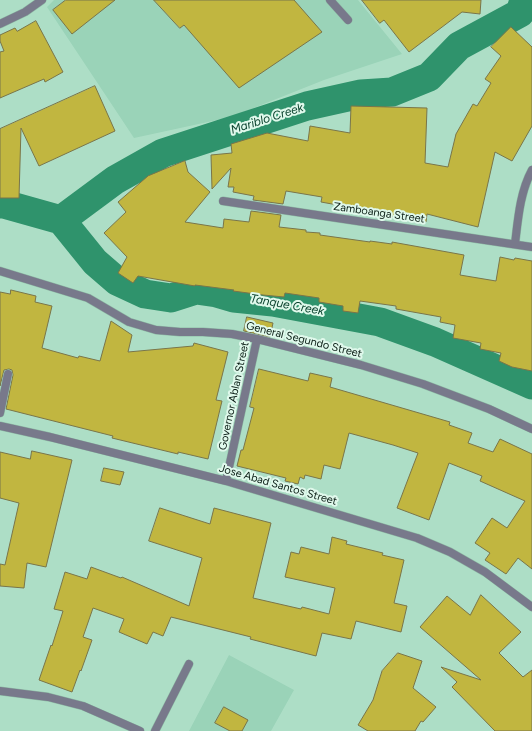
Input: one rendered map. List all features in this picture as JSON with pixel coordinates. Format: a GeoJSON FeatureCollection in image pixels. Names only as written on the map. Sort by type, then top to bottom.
{"type":"FeatureCollection","features":[{"type":"Feature","properties":{"kind":"street"},"geometry":{"type":"LineString","coordinates":[[0,24],[25,12],[42,0]]}},
{"type":"Feature","properties":{"kind":"street"},"geometry":{"type":"LineString","coordinates":[[330,0],[348,20]]}},
{"type":"Feature","properties":{"kind":"street"},"geometry":{"type":"LineString","coordinates":[[515,244],[520,206],[528,177],[532,170]]}},
{"type":"Feature","properties":{"kind":"street","name":"Zamboanga Street"},"geometry":{"type":"LineString","coordinates":[[223,201],[532,247]]}},
{"type":"Feature","properties":{"kind":"street","name":"General Segundo Street"},"geometry":{"type":"LineString","coordinates":[[0,271],[88,298],[129,322],[156,330],[203,332],[257,338],[423,384],[489,409],[532,429]]}},
{"type":"Feature","properties":{"kind":"street","name":"Governor Ablan Street"},"geometry":{"type":"LineString","coordinates":[[226,481],[257,338]]}},
{"type":"Feature","properties":{"kind":"street"},"geometry":{"type":"LineString","coordinates":[[0,413],[8,374]]}},
{"type":"Feature","properties":{"kind":"street","name":"Jose Abad Santos Street"},"geometry":{"type":"LineString","coordinates":[[0,426],[226,481],[417,538],[450,552],[485,572],[532,607]]}},
{"type":"Feature","properties":{"kind":"street"},"geometry":{"type":"LineString","coordinates":[[155,731],[189,664]]}},
{"type":"Feature","properties":{"kind":"street"},"geometry":{"type":"LineString","coordinates":[[0,691],[48,697],[83,706],[140,731]]}},
{"type":"Feature","properties":{"kind":"shaded area"},"geometry":{"type":"Polygon","coordinates":[[[54,0],[358,0],[402,54],[324,80],[231,117],[134,138],[47,7],[54,0]]]}},
{"type":"Feature","properties":{"kind":"shaded area"},"geometry":{"type":"Polygon","coordinates":[[[229,655],[294,690],[271,731],[189,731],[229,655]]]}},
{"type":"Feature","properties":{"kind":"building"},"geometry":{"type":"Polygon","coordinates":[[[66,0],[115,0],[72,34],[53,10],[66,0]]]}},
{"type":"Feature","properties":{"kind":"building"},"geometry":{"type":"Polygon","coordinates":[[[154,0],[294,0],[322,32],[239,88],[184,25],[180,28],[154,0]]]}},
{"type":"Feature","properties":{"kind":"building"},"geometry":{"type":"Polygon","coordinates":[[[362,0],[481,0],[480,14],[462,12],[409,52],[384,20],[380,23],[362,0]]]}},
{"type":"Feature","properties":{"kind":"building"},"geometry":{"type":"Polygon","coordinates":[[[36,21],[63,72],[45,82],[44,79],[0,98],[0,52],[4,51],[0,41],[0,35],[15,28],[17,31],[36,21]]]}},
{"type":"Feature","properties":{"kind":"building"},"geometry":{"type":"Polygon","coordinates":[[[511,27],[532,47],[532,126],[512,161],[495,152],[478,227],[427,214],[426,222],[365,212],[365,210],[321,202],[322,197],[286,191],[283,204],[253,200],[254,196],[233,192],[234,187],[228,187],[231,168],[212,189],[211,155],[232,153],[231,144],[267,133],[308,141],[310,126],[350,133],[351,106],[427,108],[425,163],[448,167],[456,134],[473,104],[477,106],[491,83],[485,79],[501,56],[491,47],[511,27]]]}},
{"type":"Feature","properties":{"kind":"building"},"geometry":{"type":"Polygon","coordinates":[[[95,86],[115,131],[39,166],[21,128],[19,198],[0,198],[0,129],[95,86]]]}},
{"type":"Feature","properties":{"kind":"building"},"geometry":{"type":"Polygon","coordinates":[[[185,161],[188,172],[210,192],[185,222],[223,228],[224,219],[249,222],[251,211],[281,215],[279,227],[306,230],[306,232],[320,233],[320,235],[370,242],[392,244],[392,242],[464,255],[460,275],[496,281],[500,257],[514,260],[515,258],[532,261],[532,371],[512,367],[499,361],[501,353],[480,349],[481,343],[453,338],[455,325],[440,322],[441,317],[396,309],[396,306],[360,301],[358,313],[343,311],[343,306],[319,302],[319,298],[285,293],[284,297],[263,295],[195,286],[138,276],[133,283],[118,273],[127,257],[104,233],[126,212],[118,202],[148,176],[185,161]]]}},
{"type":"Feature","properties":{"kind":"building"},"geometry":{"type":"Polygon","coordinates":[[[11,290],[36,296],[35,302],[52,306],[42,348],[78,358],[79,356],[100,361],[111,321],[132,335],[128,352],[193,346],[194,343],[228,352],[216,400],[222,401],[208,459],[178,452],[178,454],[112,438],[113,436],[6,409],[13,375],[12,370],[4,370],[0,386],[0,292],[10,294],[11,290]]]}},
{"type":"Feature","properties":{"kind":"building"},"geometry":{"type":"Polygon","coordinates":[[[247,317],[273,323],[270,337],[244,331],[247,317]]]}},
{"type":"Feature","properties":{"kind":"building"},"geometry":{"type":"Polygon","coordinates":[[[259,369],[308,381],[310,373],[332,378],[330,387],[450,422],[449,425],[472,433],[468,443],[493,452],[500,439],[532,454],[532,569],[518,558],[506,574],[485,560],[490,553],[475,543],[492,518],[507,528],[525,501],[480,481],[482,476],[449,463],[429,520],[397,508],[418,453],[393,445],[349,433],[340,469],[324,465],[321,479],[305,475],[304,479],[300,477],[298,484],[285,481],[286,478],[237,466],[241,450],[243,450],[254,408],[250,407],[259,369]]]}},
{"type":"Feature","properties":{"kind":"building"},"geometry":{"type":"Polygon","coordinates":[[[32,451],[72,460],[46,567],[27,563],[24,588],[0,586],[0,564],[5,565],[19,503],[0,498],[0,452],[30,459],[32,451]]]}},
{"type":"Feature","properties":{"kind":"building"},"geometry":{"type":"Polygon","coordinates":[[[104,468],[124,472],[120,485],[101,481],[104,468]]]}},
{"type":"Feature","properties":{"kind":"building"},"geometry":{"type":"Polygon","coordinates":[[[160,508],[210,524],[214,508],[271,523],[253,598],[301,609],[302,607],[329,614],[335,588],[285,577],[291,552],[299,554],[301,547],[329,554],[332,537],[347,541],[346,544],[404,560],[394,603],[407,606],[401,632],[356,621],[351,639],[322,633],[316,656],[250,639],[251,637],[171,617],[163,636],[153,632],[147,644],[119,632],[124,619],[93,608],[83,637],[92,640],[72,692],[39,680],[63,611],[54,609],[65,572],[87,579],[91,567],[121,578],[122,577],[189,606],[202,558],[149,541],[160,508]]]}},
{"type":"Feature","properties":{"kind":"building"},"geometry":{"type":"Polygon","coordinates":[[[481,595],[521,632],[499,653],[523,677],[532,670],[532,731],[495,731],[452,687],[457,682],[441,667],[481,680],[420,627],[447,596],[470,615],[481,595]]]}},
{"type":"Feature","properties":{"kind":"building"},"geometry":{"type":"Polygon","coordinates":[[[398,653],[422,661],[413,688],[436,707],[423,722],[421,721],[415,731],[368,731],[358,725],[373,700],[382,671],[398,653]]]}},
{"type":"Feature","properties":{"kind":"building"},"geometry":{"type":"Polygon","coordinates":[[[224,707],[248,720],[242,731],[230,731],[215,723],[224,707]]]}},
{"type":"Feature","properties":{"kind":"waterway","name":"Mariblo Creek"},"geometry":{"type":"LineString","coordinates":[[61,220],[115,180],[163,153],[307,106],[361,94],[392,92],[429,77],[459,46],[520,13],[524,0]]}},
{"type":"Feature","properties":{"kind":"waterway","name":"Mariblo Creek"},"geometry":{"type":"LineString","coordinates":[[0,204],[61,220]]}},
{"type":"Feature","properties":{"kind":"waterway","name":"Tanque Creek"},"geometry":{"type":"LineString","coordinates":[[61,220],[95,262],[117,281],[145,294],[171,298],[196,290],[217,293],[234,298],[273,302],[380,322],[435,342],[532,385]]}}]}
